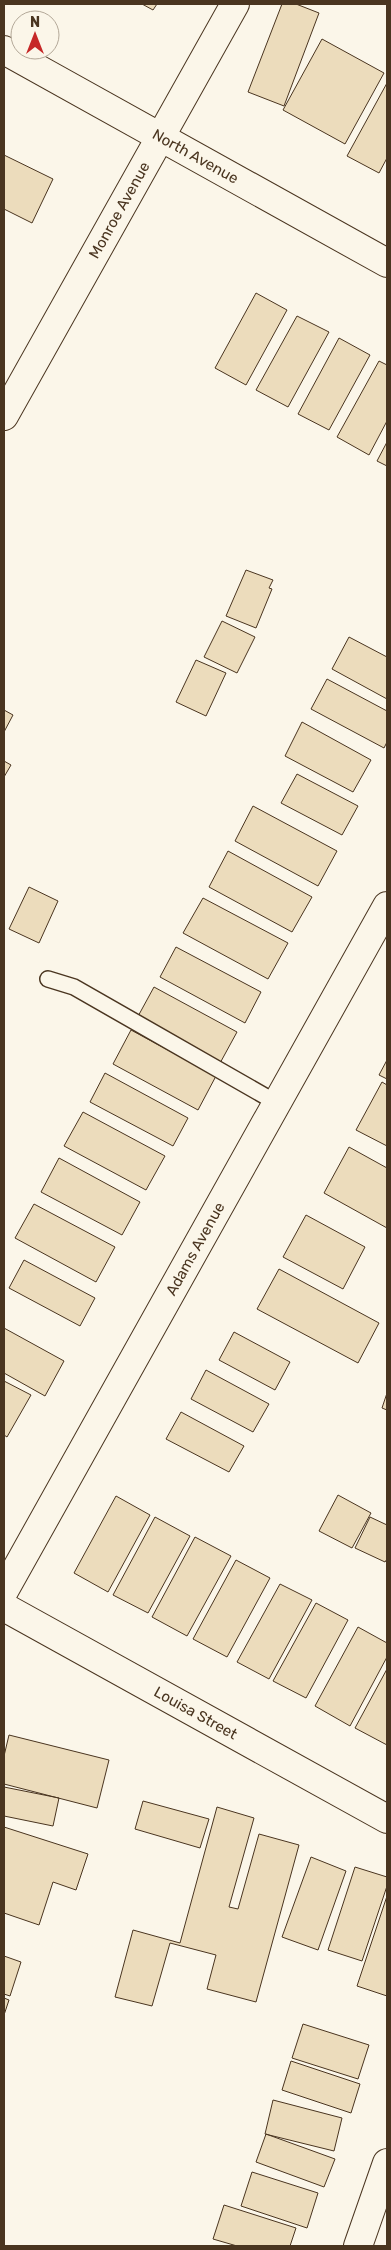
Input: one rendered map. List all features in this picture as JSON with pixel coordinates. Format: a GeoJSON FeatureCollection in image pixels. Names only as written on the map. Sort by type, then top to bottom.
{"type":"FeatureCollection","features":[{"type":"Feature","properties":{"kind":"street","name":"Monroe Avenue"},"geometry":{"type":"LineString","coordinates":[[4,416],[235,4]]}},
{"type":"Feature","properties":{"kind":"street","name":"North Avenue"},"geometry":{"type":"LineString","coordinates":[[4,50],[387,263]]}},
{"type":"Feature","properties":{"kind":"street","name":"Adams Avenue"},"geometry":{"type":"LineString","coordinates":[[4,1591],[387,906]]}},
{"type":"Feature","properties":{"kind":"street","name":"Louisa Street"},"geometry":{"type":"LineString","coordinates":[[4,1607],[387,1819]]}},
{"type":"Feature","properties":{"kind":"street"},"geometry":{"type":"LineString","coordinates":[[358,2246],[387,2163]]}},
{"type":"Feature","properties":{"kind":"lane"},"geometry":{"type":"LineString","coordinates":[[48,979],[74,987],[277,1102]]}},
{"type":"Feature","properties":{"kind":"building"},"geometry":{"type":"Polygon","coordinates":[[[142,4],[157,4],[153,10],[142,4]]]}},
{"type":"Feature","properties":{"kind":"building"},"geometry":{"type":"Polygon","coordinates":[[[282,4],[296,4],[319,13],[284,106],[248,92],[282,4]]]}},
{"type":"Feature","properties":{"kind":"building"},"geometry":{"type":"Polygon","coordinates":[[[322,39],[384,73],[345,144],[283,110],[322,39]]]}},
{"type":"Feature","properties":{"kind":"building"},"geometry":{"type":"Polygon","coordinates":[[[387,83],[387,158],[379,173],[347,156],[387,83]]]}},
{"type":"Feature","properties":{"kind":"building"},"geometry":{"type":"Polygon","coordinates":[[[4,155],[53,179],[32,223],[4,209],[4,155]]]}},
{"type":"Feature","properties":{"kind":"building"},"geometry":{"type":"Polygon","coordinates":[[[256,293],[287,310],[246,385],[215,368],[256,293]]]}},
{"type":"Feature","properties":{"kind":"building"},"geometry":{"type":"Polygon","coordinates":[[[297,316],[329,332],[288,407],[256,390],[297,316]]]}},
{"type":"Feature","properties":{"kind":"building"},"geometry":{"type":"Polygon","coordinates":[[[339,338],[370,355],[329,430],[298,414],[339,338]]]}},
{"type":"Feature","properties":{"kind":"building"},"geometry":{"type":"Polygon","coordinates":[[[379,361],[387,365],[387,421],[369,455],[337,437],[379,361]]]}},
{"type":"Feature","properties":{"kind":"building"},"geometry":{"type":"Polygon","coordinates":[[[387,442],[387,466],[377,461],[387,442]]]}},
{"type":"Feature","properties":{"kind":"building"},"geometry":{"type":"Polygon","coordinates":[[[246,570],[273,580],[269,588],[272,589],[256,628],[226,616],[246,570]]]}},
{"type":"Feature","properties":{"kind":"building"},"geometry":{"type":"Polygon","coordinates":[[[222,621],[255,637],[237,673],[204,657],[222,621]]]}},
{"type":"Feature","properties":{"kind":"building"},"geometry":{"type":"Polygon","coordinates":[[[349,637],[387,657],[387,699],[332,669],[349,637]]]}},
{"type":"Feature","properties":{"kind":"building"},"geometry":{"type":"Polygon","coordinates":[[[196,660],[226,673],[206,716],[176,702],[196,660]]]}},
{"type":"Feature","properties":{"kind":"building"},"geometry":{"type":"Polygon","coordinates":[[[327,679],[387,711],[387,742],[384,748],[311,709],[327,679]]]}},
{"type":"Feature","properties":{"kind":"building"},"geometry":{"type":"Polygon","coordinates":[[[4,710],[13,715],[4,732],[4,710]]]}},
{"type":"Feature","properties":{"kind":"building"},"geometry":{"type":"Polygon","coordinates":[[[302,722],[371,760],[353,792],[285,756],[302,722]]]}},
{"type":"Feature","properties":{"kind":"building"},"geometry":{"type":"Polygon","coordinates":[[[4,761],[11,765],[4,777],[4,761]]]}},
{"type":"Feature","properties":{"kind":"building"},"geometry":{"type":"Polygon","coordinates":[[[297,774],[358,806],[342,835],[281,803],[297,774]]]}},
{"type":"Feature","properties":{"kind":"building"},"geometry":{"type":"Polygon","coordinates":[[[253,806],[337,851],[318,886],[235,841],[253,806]]]}},
{"type":"Feature","properties":{"kind":"building"},"geometry":{"type":"Polygon","coordinates":[[[228,851],[312,897],[292,932],[209,887],[228,851]]]}},
{"type":"Feature","properties":{"kind":"building"},"geometry":{"type":"Polygon","coordinates":[[[29,887],[58,901],[39,943],[9,929],[29,887]]]}},
{"type":"Feature","properties":{"kind":"building"},"geometry":{"type":"Polygon","coordinates":[[[203,898],[288,943],[268,979],[183,933],[203,898]]]}},
{"type":"Feature","properties":{"kind":"building"},"geometry":{"type":"Polygon","coordinates":[[[176,947],[261,992],[245,1023],[160,977],[176,947]]]}},
{"type":"Feature","properties":{"kind":"building"},"geometry":{"type":"Polygon","coordinates":[[[154,987],[237,1032],[219,1065],[136,1020],[154,987]]]}},
{"type":"Feature","properties":{"kind":"building"},"geometry":{"type":"Polygon","coordinates":[[[131,1030],[216,1076],[198,1110],[113,1064],[131,1030]]]}},
{"type":"Feature","properties":{"kind":"building"},"geometry":{"type":"Polygon","coordinates":[[[387,1060],[387,1079],[379,1075],[387,1060]]]}},
{"type":"Feature","properties":{"kind":"building"},"geometry":{"type":"Polygon","coordinates":[[[105,1073],[188,1118],[173,1146],[90,1102],[105,1073]]]}},
{"type":"Feature","properties":{"kind":"building"},"geometry":{"type":"Polygon","coordinates":[[[382,1082],[387,1085],[387,1146],[356,1130],[382,1082]]]}},
{"type":"Feature","properties":{"kind":"building"},"geometry":{"type":"Polygon","coordinates":[[[83,1112],[165,1156],[146,1190],[64,1146],[83,1112]]]}},
{"type":"Feature","properties":{"kind":"building"},"geometry":{"type":"Polygon","coordinates":[[[349,1147],[387,1168],[387,1228],[324,1193],[349,1147]]]}},
{"type":"Feature","properties":{"kind":"building"},"geometry":{"type":"Polygon","coordinates":[[[59,1158],[140,1202],[122,1235],[41,1192],[59,1158]]]}},
{"type":"Feature","properties":{"kind":"building"},"geometry":{"type":"Polygon","coordinates":[[[34,1204],[115,1247],[96,1282],[15,1238],[34,1204]]]}},
{"type":"Feature","properties":{"kind":"building"},"geometry":{"type":"Polygon","coordinates":[[[306,1215],[365,1247],[343,1289],[283,1257],[306,1215]]]}},
{"type":"Feature","properties":{"kind":"building"},"geometry":{"type":"Polygon","coordinates":[[[24,1260],[95,1298],[80,1326],[9,1288],[24,1260]]]}},
{"type":"Feature","properties":{"kind":"building"},"geometry":{"type":"Polygon","coordinates":[[[279,1269],[379,1323],[358,1363],[257,1309],[279,1269]]]}},
{"type":"Feature","properties":{"kind":"building"},"geometry":{"type":"Polygon","coordinates":[[[4,1328],[64,1361],[45,1396],[4,1373],[4,1328]]]}},
{"type":"Feature","properties":{"kind":"building"},"geometry":{"type":"Polygon","coordinates":[[[234,1332],[290,1362],[275,1390],[219,1360],[234,1332]]]}},
{"type":"Feature","properties":{"kind":"building"},"geometry":{"type":"Polygon","coordinates":[[[206,1370],[269,1404],[253,1432],[191,1399],[206,1370]]]}},
{"type":"Feature","properties":{"kind":"building"},"geometry":{"type":"Polygon","coordinates":[[[4,1381],[31,1395],[7,1437],[4,1435],[4,1381]]]}},
{"type":"Feature","properties":{"kind":"building"},"geometry":{"type":"Polygon","coordinates":[[[387,1393],[387,1410],[382,1408],[387,1393]]]}},
{"type":"Feature","properties":{"kind":"building"},"geometry":{"type":"Polygon","coordinates":[[[181,1412],[244,1446],[229,1472],[166,1439],[181,1412]]]}},
{"type":"Feature","properties":{"kind":"building"},"geometry":{"type":"Polygon","coordinates":[[[338,1495],[371,1513],[352,1548],[319,1531],[338,1495]]]}},
{"type":"Feature","properties":{"kind":"building"},"geometry":{"type":"Polygon","coordinates":[[[116,1496],[150,1515],[108,1592],[74,1573],[116,1496]]]}},
{"type":"Feature","properties":{"kind":"building"},"geometry":{"type":"Polygon","coordinates":[[[155,1517],[190,1536],[148,1613],[113,1595],[155,1517]]]}},
{"type":"Feature","properties":{"kind":"building"},"geometry":{"type":"Polygon","coordinates":[[[370,1517],[387,1525],[387,1559],[385,1562],[355,1548],[370,1517]]]}},
{"type":"Feature","properties":{"kind":"building"},"geometry":{"type":"Polygon","coordinates":[[[195,1537],[231,1556],[187,1636],[152,1617],[195,1537]]]}},
{"type":"Feature","properties":{"kind":"building"},"geometry":{"type":"Polygon","coordinates":[[[236,1560],[270,1578],[227,1657],[193,1639],[236,1560]]]}},
{"type":"Feature","properties":{"kind":"building"},"geometry":{"type":"Polygon","coordinates":[[[280,1584],[312,1600],[269,1679],[237,1662],[280,1584]]]}},
{"type":"Feature","properties":{"kind":"building"},"geometry":{"type":"Polygon","coordinates":[[[316,1603],[348,1620],[306,1698],[273,1681],[316,1603]]]}},
{"type":"Feature","properties":{"kind":"building"},"geometry":{"type":"Polygon","coordinates":[[[358,1627],[387,1643],[387,1657],[350,1726],[315,1706],[358,1627]]]}},
{"type":"Feature","properties":{"kind":"building"},"geometry":{"type":"Polygon","coordinates":[[[387,1669],[387,1745],[355,1728],[387,1669]]]}},
{"type":"Feature","properties":{"kind":"building"},"geometry":{"type":"Polygon","coordinates":[[[9,1735],[109,1760],[97,1808],[4,1784],[4,1756],[9,1735]]]}},
{"type":"Feature","properties":{"kind":"building"},"geometry":{"type":"Polygon","coordinates":[[[4,1787],[59,1798],[53,1826],[4,1816],[4,1787]]]}},
{"type":"Feature","properties":{"kind":"building"},"geometry":{"type":"Polygon","coordinates":[[[143,1801],[209,1819],[200,1848],[135,1829],[143,1801]]]}},
{"type":"Feature","properties":{"kind":"building"},"geometry":{"type":"Polygon","coordinates":[[[217,1807],[254,1818],[229,1907],[238,1909],[259,1834],[299,1845],[256,2002],[207,1989],[216,1955],[170,1943],[152,2006],[115,1997],[133,1930],[180,1943],[217,1807]]]}},
{"type":"Feature","properties":{"kind":"building"},"geometry":{"type":"Polygon","coordinates":[[[4,1827],[88,1854],[76,1890],[53,1882],[39,1925],[4,1913],[4,1827]]]}},
{"type":"Feature","properties":{"kind":"building"},"geometry":{"type":"Polygon","coordinates":[[[311,1857],[346,1871],[318,1950],[282,1937],[311,1857]]]}},
{"type":"Feature","properties":{"kind":"building"},"geometry":{"type":"Polygon","coordinates":[[[355,1867],[387,1877],[387,1886],[362,1961],[328,1950],[355,1867]]]}},
{"type":"Feature","properties":{"kind":"building"},"geometry":{"type":"Polygon","coordinates":[[[387,1896],[387,1996],[357,1986],[387,1896]]]}},
{"type":"Feature","properties":{"kind":"building"},"geometry":{"type":"Polygon","coordinates":[[[4,1956],[21,1962],[10,1996],[4,1994],[4,1956]]]}},
{"type":"Feature","properties":{"kind":"building"},"geometry":{"type":"Polygon","coordinates":[[[4,1998],[9,2000],[4,2015],[4,1998]]]}},
{"type":"Feature","properties":{"kind":"building"},"geometry":{"type":"Polygon","coordinates":[[[303,2024],[369,2045],[358,2079],[292,2058],[303,2024]]]}},
{"type":"Feature","properties":{"kind":"building"},"geometry":{"type":"Polygon","coordinates":[[[291,2061],[360,2084],[351,2113],[282,2090],[291,2061]]]}},
{"type":"Feature","properties":{"kind":"building"},"geometry":{"type":"Polygon","coordinates":[[[273,2100],[342,2118],[334,2151],[265,2134],[273,2100]]]}},
{"type":"Feature","properties":{"kind":"building"},"geometry":{"type":"Polygon","coordinates":[[[266,2134],[335,2159],[324,2187],[256,2162],[266,2134]]]}},
{"type":"Feature","properties":{"kind":"building"},"geometry":{"type":"Polygon","coordinates":[[[252,2172],[318,2193],[307,2228],[241,2206],[252,2172]]]}},
{"type":"Feature","properties":{"kind":"building"},"geometry":{"type":"Polygon","coordinates":[[[224,2205],[296,2228],[290,2246],[237,2246],[213,2239],[224,2205]]]}}]}
